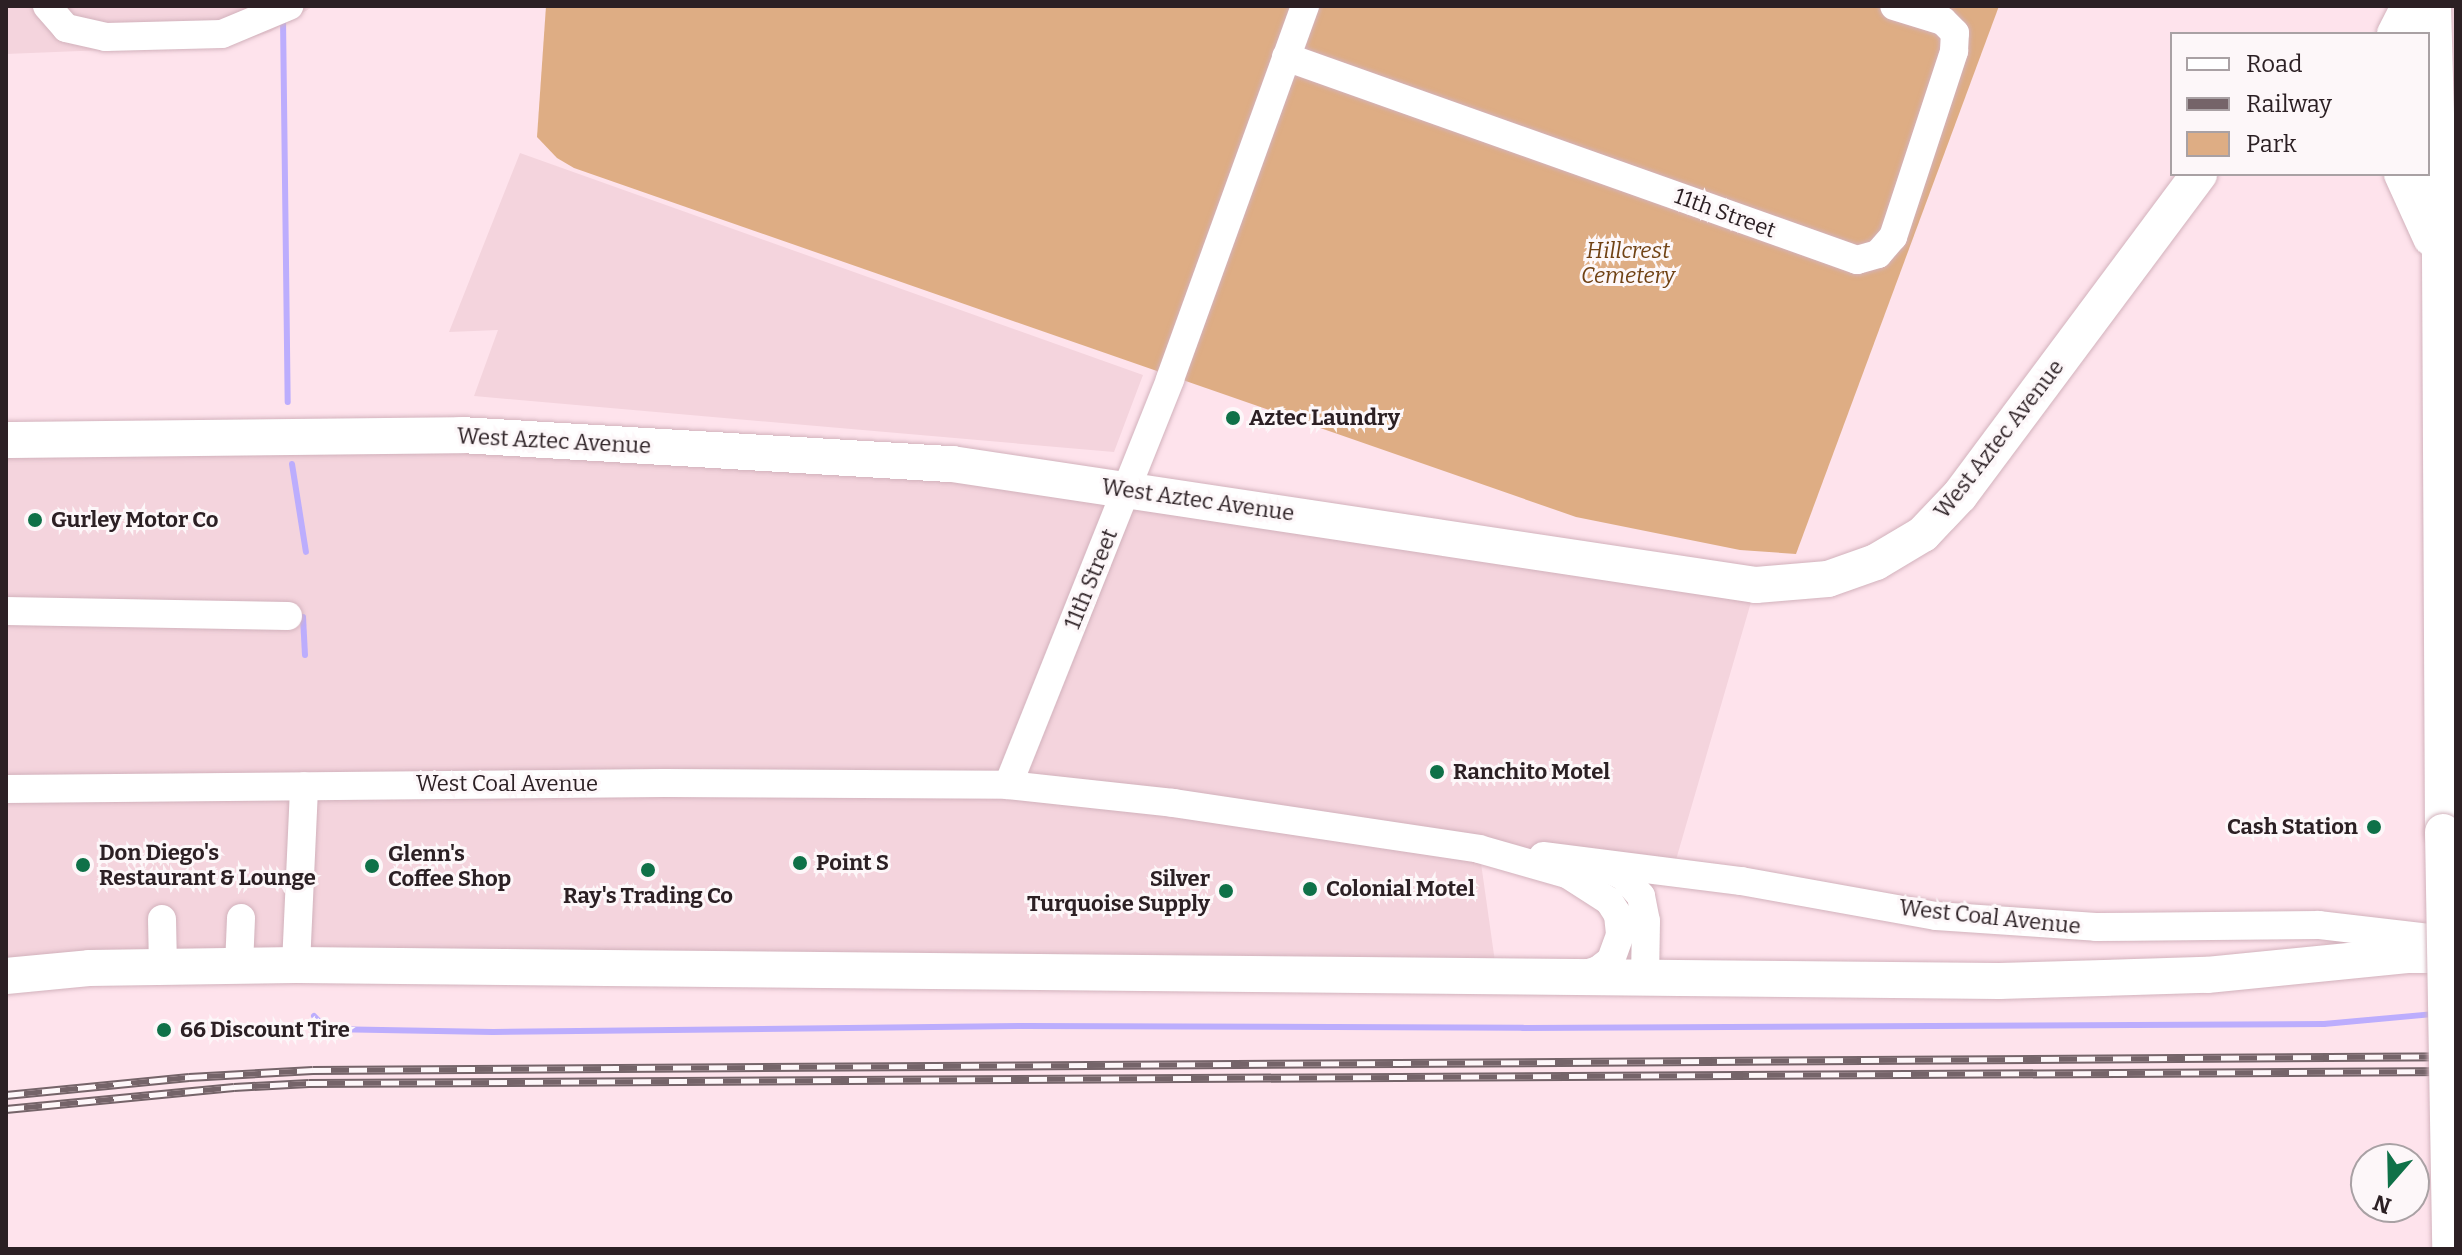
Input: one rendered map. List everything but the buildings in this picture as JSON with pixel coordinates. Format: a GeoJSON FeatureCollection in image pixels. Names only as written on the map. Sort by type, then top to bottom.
{"type":"FeatureCollection","features":[{"type":"Feature","properties":{"kind":"main road"},"geometry":{"type":"LineString","coordinates":[[2396,32],[2409,6]]}},
{"type":"Feature","properties":{"kind":"main road"},"geometry":{"type":"LineString","coordinates":[[2433,6],[2440,62],[2443,832],[2450,1249]]}},
{"type":"Feature","properties":{"kind":"main road"},"geometry":{"type":"LineString","coordinates":[[2440,62],[2454,112],[2456,414]]}},
{"type":"Feature","properties":{"kind":"main road","name":"West Aztec Avenue"},"geometry":{"type":"LineString","coordinates":[[6,440],[461,435],[952,464],[1741,583],[1828,579],[1876,562],[1923,534],[1960,495],[2198,176]]}},
{"type":"Feature","properties":{"kind":"main road"},"geometry":{"type":"LineString","coordinates":[[2403,176],[2440,259]]}},
{"type":"Feature","properties":{"kind":"main road"},"geometry":{"type":"LineString","coordinates":[[6,976],[89,968],[296,965],[2015,981],[2207,975],[2407,955],[2456,955]]}},
{"type":"Feature","properties":{"kind":"street"},"geometry":{"type":"LineString","coordinates":[[47,6],[66,28],[106,37],[222,34],[289,6]]}},
{"type":"Feature","properties":{"kind":"street","name":"11th Street"},"geometry":{"type":"LineString","coordinates":[[1008,785],[1170,379],[1305,6]]}},
{"type":"Feature","properties":{"kind":"street","name":"11th Street"},"geometry":{"type":"LineString","coordinates":[[1286,57],[1857,260],[1878,254],[1893,237],[1954,51],[1955,33],[1943,21],[1894,6]]}},
{"type":"Feature","properties":{"kind":"street"},"geometry":{"type":"LineString","coordinates":[[6,611],[288,616]]}},
{"type":"Feature","properties":{"kind":"street","name":"West Coal Avenue"},"geometry":{"type":"LineString","coordinates":[[6,789],[1008,785],[1173,803],[1479,849],[1727,878],[1936,916],[2096,927],[2319,925],[2456,941]]}},
{"type":"Feature","properties":{"kind":"street"},"geometry":{"type":"LineString","coordinates":[[296,965],[304,786]]}},
{"type":"Feature","properties":{"kind":"street"},"geometry":{"type":"LineString","coordinates":[[1479,849],[1567,874],[1609,901],[1618,915],[1617,949],[1598,970],[1576,977]]}},
{"type":"Feature","properties":{"kind":"street"},"geometry":{"type":"LineString","coordinates":[[1588,860],[1623,876],[1641,896],[1646,921],[1645,978]]}},
{"type":"Feature","properties":{"kind":"street"},"geometry":{"type":"LineString","coordinates":[[239,966],[241,918]]}},
{"type":"Feature","properties":{"kind":"street"},"geometry":{"type":"LineString","coordinates":[[162,919],[163,967]]}},
{"type":"Feature","properties":{"kind":"shaded area"},"geometry":{"type":"Polygon","coordinates":[[[6,6],[314,6],[270,32],[228,45],[6,54],[6,6]]]}},
{"type":"Feature","properties":{"kind":"shaded area"},"geometry":{"type":"Polygon","coordinates":[[[520,153],[1143,375],[1114,452],[474,396],[498,330],[449,332],[520,153]]]}},
{"type":"Feature","properties":{"kind":"shaded area"},"geometry":{"type":"Polygon","coordinates":[[[6,440],[952,464],[1756,585],[1673,870],[1479,849],[1497,976],[6,976],[6,440]]]}},
{"type":"Feature","properties":{"kind":"green space","name":"Hillcrest Cemetery"},"geometry":{"type":"Polygon","coordinates":[[[546,6],[1999,6],[1796,554],[1740,550],[1576,517],[574,168],[557,158],[537,137],[546,6]]]}},
{"type":"Feature","properties":{"kind":"waterway"},"geometry":{"type":"LineString","coordinates":[[283,18],[288,402]]}},
{"type":"Feature","properties":{"kind":"waterway"},"geometry":{"type":"LineString","coordinates":[[292,464],[306,552]]}},
{"type":"Feature","properties":{"kind":"waterway"},"geometry":{"type":"LineString","coordinates":[[303,617],[305,655]]}},
{"type":"Feature","properties":{"kind":"waterway"},"geometry":{"type":"LineString","coordinates":[[314,1016],[326,1029],[493,1032],[1024,1026],[1523,1028],[2324,1024],[2433,1014]]}},
{"type":"Feature","properties":{"kind":"railway"},"geometry":{"type":"LineString","coordinates":[[6,1095],[189,1077],[313,1070],[2456,1056]]}},
{"type":"Feature","properties":{"kind":"railway"},"geometry":{"type":"LineString","coordinates":[[6,1109],[234,1087],[309,1083],[2456,1071]]}},
{"type":"Feature","properties":{"kind":"place","name":"Aztec Laundry"},"geometry":{"type":"Point","coordinates":[1233,418]}},
{"type":"Feature","properties":{"kind":"place","name":"Gurley Motor Co"},"geometry":{"type":"Point","coordinates":[35,520]}},
{"type":"Feature","properties":{"kind":"place","name":"Ranchito Motel"},"geometry":{"type":"Point","coordinates":[1437,772]}},
{"type":"Feature","properties":{"kind":"place","name":"Cash Station"},"geometry":{"type":"Point","coordinates":[2374,827]}},
{"type":"Feature","properties":{"kind":"place","name":"Point S"},"geometry":{"type":"Point","coordinates":[800,863]}},
{"type":"Feature","properties":{"kind":"place","name":"Don Diego's Restaurant & Lounge"},"geometry":{"type":"Point","coordinates":[83,865]}},
{"type":"Feature","properties":{"kind":"place","name":"Glenn's Coffee Shop"},"geometry":{"type":"Point","coordinates":[372,866]}},
{"type":"Feature","properties":{"kind":"place","name":"Ray's Trading Co"},"geometry":{"type":"Point","coordinates":[648,870]}},
{"type":"Feature","properties":{"kind":"place","name":"Colonial Motel"},"geometry":{"type":"Point","coordinates":[1310,889]}},
{"type":"Feature","properties":{"kind":"place","name":"Silver Turquoise Supply"},"geometry":{"type":"Point","coordinates":[1226,891]}},
{"type":"Feature","properties":{"kind":"place","name":"66 Discount Tire"},"geometry":{"type":"Point","coordinates":[164,1030]}}]}
